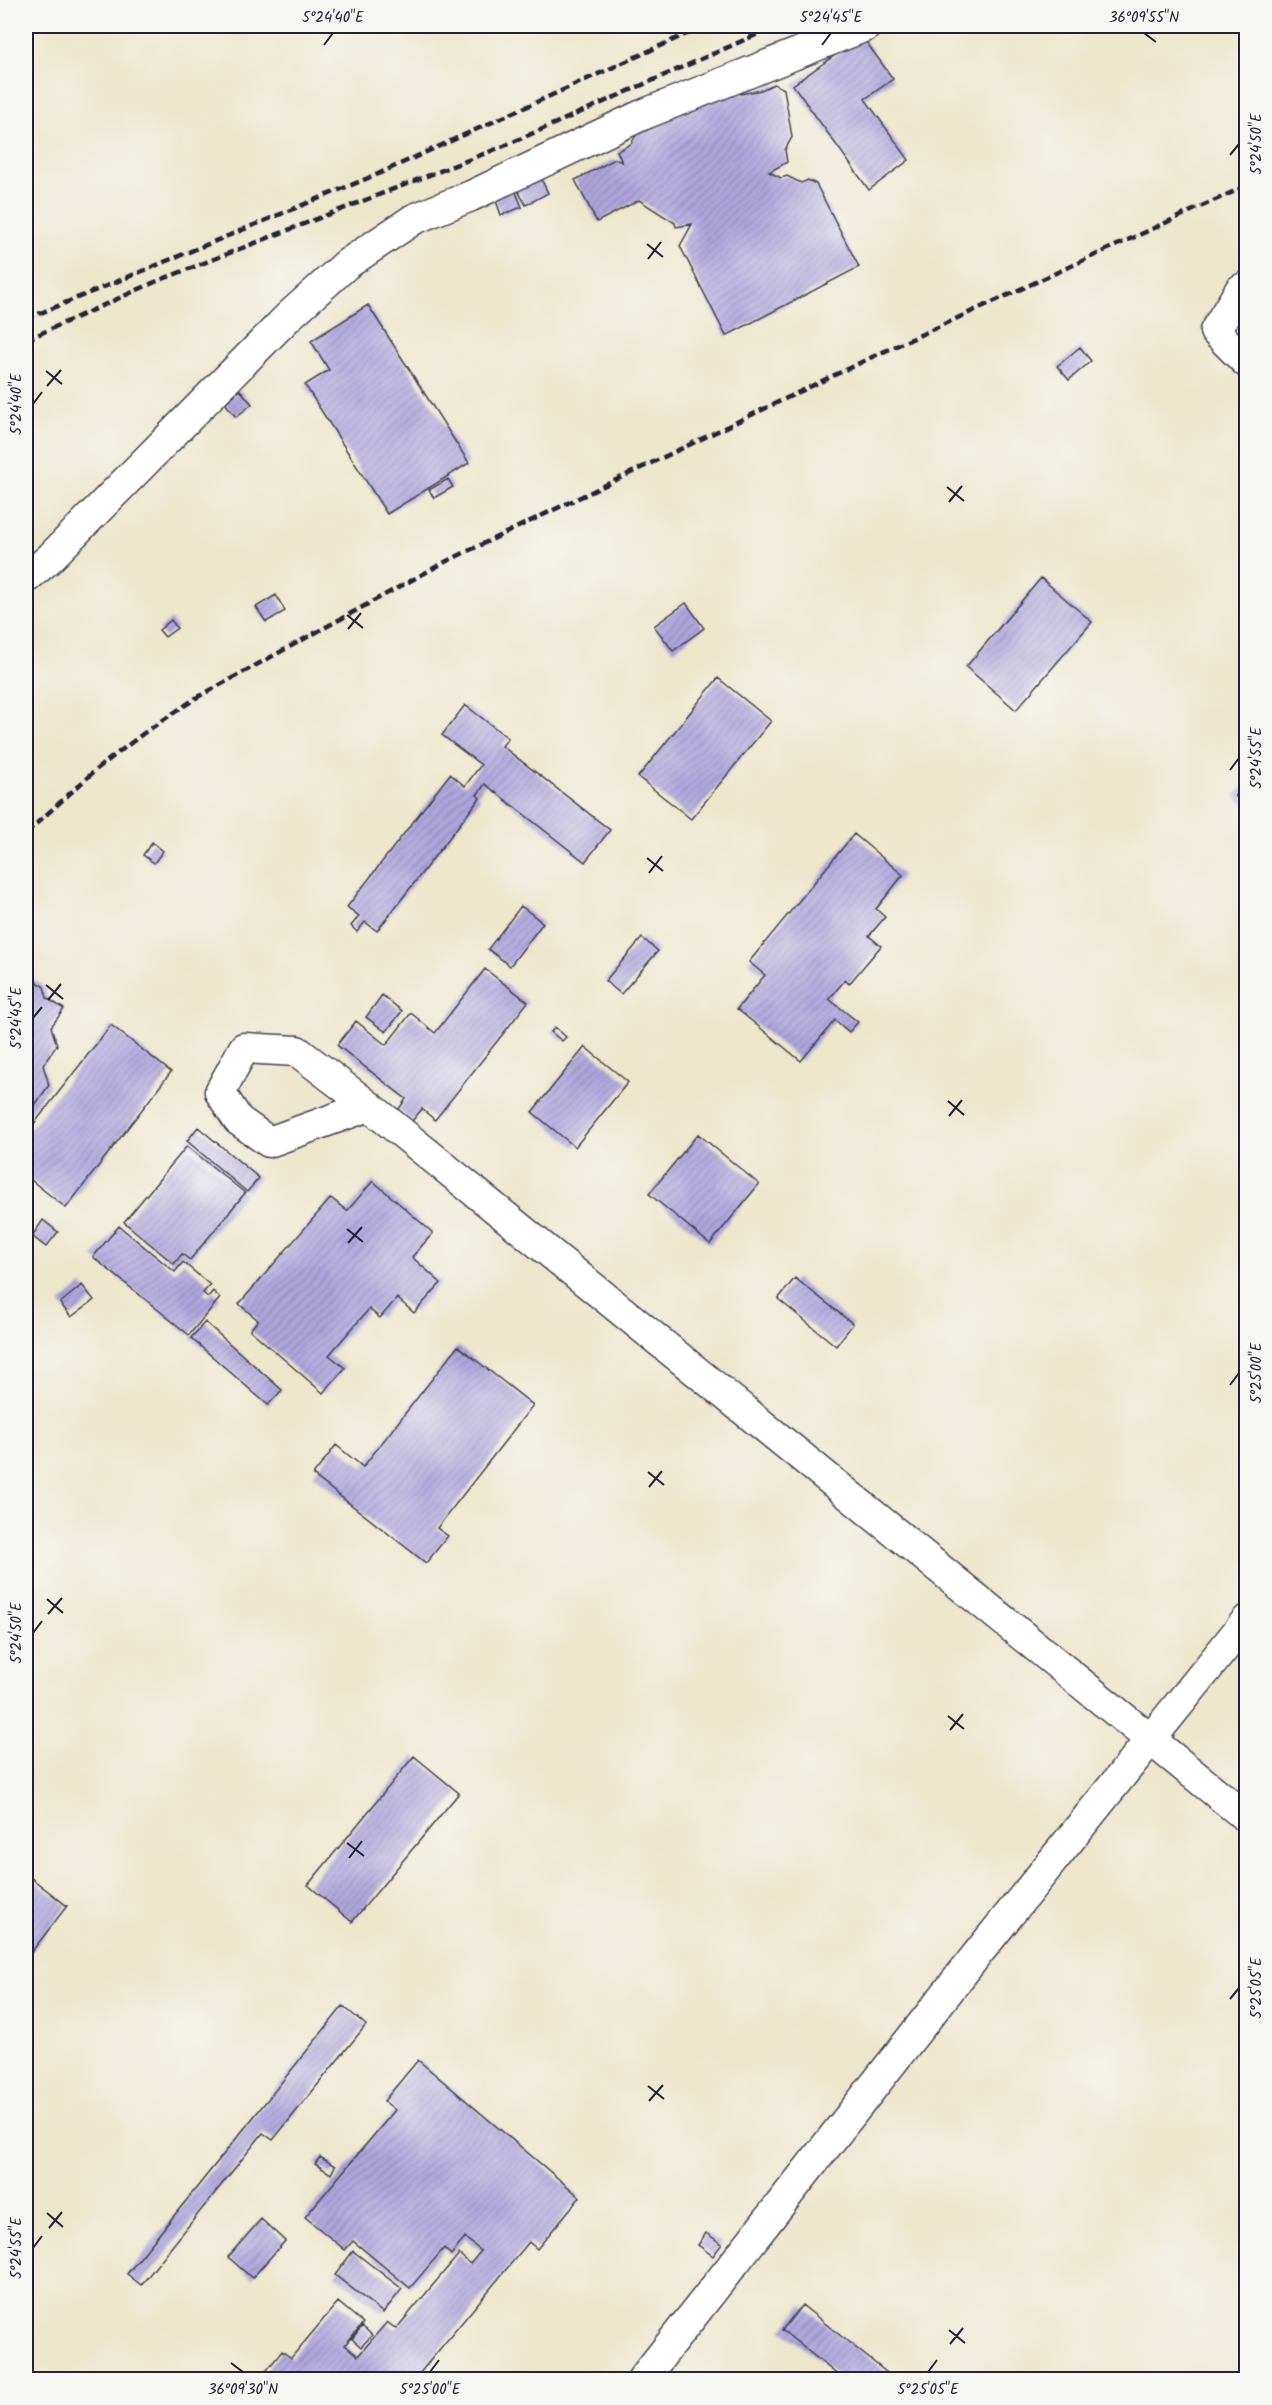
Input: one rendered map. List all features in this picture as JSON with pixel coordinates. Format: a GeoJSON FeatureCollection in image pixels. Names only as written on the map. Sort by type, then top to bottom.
{"type":"FeatureCollection","features":[{"type":"Feature","properties":{"kind":"street"},"geometry":{"type":"LineString","coordinates":[[26,578],[50,559],[289,316],[347,264],[405,225],[642,115],[866,26]]}},
{"type":"Feature","properties":{"kind":"street"},"geometry":{"type":"LineString","coordinates":[[1246,287],[1240,290],[1215,331],[1246,362]]}},
{"type":"Feature","properties":{"kind":"street"},"geometry":{"type":"LineString","coordinates":[[369,1106],[1246,1817]]}},
{"type":"Feature","properties":{"kind":"street"},"geometry":{"type":"LineString","coordinates":[[642,2379],[986,1943],[1246,1621]]}},
{"type":"Feature","properties":{"kind":"building"},"geometry":{"type":"Polygon","coordinates":[[[862,36],[893,79],[865,99],[909,160],[869,190],[793,85],[862,36]]]}},
{"type":"Feature","properties":{"kind":"building"},"geometry":{"type":"Polygon","coordinates":[[[774,84],[784,89],[792,137],[785,150],[787,162],[769,172],[781,178],[787,176],[801,183],[808,180],[816,184],[859,267],[726,336],[680,246],[692,224],[676,227],[675,223],[639,200],[597,222],[575,180],[615,159],[622,162],[617,151],[631,144],[643,123],[729,86],[741,94],[761,90],[774,84]]]}},
{"type":"Feature","properties":{"kind":"building"},"geometry":{"type":"Polygon","coordinates":[[[540,177],[548,193],[526,205],[517,189],[540,177]]]}},
{"type":"Feature","properties":{"kind":"building"},"geometry":{"type":"Polygon","coordinates":[[[515,190],[522,207],[501,215],[495,198],[515,190]]]}},
{"type":"Feature","properties":{"kind":"building"},"geometry":{"type":"Polygon","coordinates":[[[368,305],[469,463],[387,514],[305,385],[329,370],[311,341],[368,305]]]}},
{"type":"Feature","properties":{"kind":"building"},"geometry":{"type":"Polygon","coordinates":[[[1080,347],[1091,361],[1069,380],[1057,366],[1080,347]]]}},
{"type":"Feature","properties":{"kind":"building"},"geometry":{"type":"Polygon","coordinates":[[[240,390],[252,404],[236,417],[225,403],[240,390]]]}},
{"type":"Feature","properties":{"kind":"building"},"geometry":{"type":"Polygon","coordinates":[[[448,479],[453,487],[434,498],[429,490],[448,479]]]}},
{"type":"Feature","properties":{"kind":"building"},"geometry":{"type":"Polygon","coordinates":[[[1041,578],[1092,622],[1016,710],[966,667],[1041,578]]]}},
{"type":"Feature","properties":{"kind":"building"},"geometry":{"type":"Polygon","coordinates":[[[276,595],[285,611],[266,622],[256,607],[276,595]]]}},
{"type":"Feature","properties":{"kind":"building"},"geometry":{"type":"Polygon","coordinates":[[[686,603],[704,628],[673,651],[654,626],[686,603]]]}},
{"type":"Feature","properties":{"kind":"building"},"geometry":{"type":"Polygon","coordinates":[[[171,620],[177,628],[165,637],[159,630],[171,620]]]}},
{"type":"Feature","properties":{"kind":"building"},"geometry":{"type":"Polygon","coordinates":[[[718,678],[771,721],[691,819],[638,777],[718,678]]]}},
{"type":"Feature","properties":{"kind":"building"},"geometry":{"type":"Polygon","coordinates":[[[465,705],[508,738],[502,746],[610,830],[585,862],[485,784],[477,795],[480,798],[377,931],[365,922],[357,932],[351,926],[359,916],[347,907],[450,774],[465,786],[481,765],[442,735],[465,705]]]}},
{"type":"Feature","properties":{"kind":"building"},"geometry":{"type":"Polygon","coordinates":[[[1246,783],[1246,806],[1235,796],[1246,783]]]}},
{"type":"Feature","properties":{"kind":"building"},"geometry":{"type":"Polygon","coordinates":[[[854,834],[903,875],[876,909],[885,917],[869,936],[881,946],[849,984],[845,980],[829,999],[858,1022],[849,1032],[835,1020],[801,1061],[737,1009],[765,975],[749,962],[854,834]]]}},
{"type":"Feature","properties":{"kind":"building"},"geometry":{"type":"Polygon","coordinates":[[[152,842],[163,851],[154,863],[143,855],[152,842]]]}},
{"type":"Feature","properties":{"kind":"building"},"geometry":{"type":"Polygon","coordinates":[[[521,906],[543,923],[510,966],[488,949],[521,906]]]}},
{"type":"Feature","properties":{"kind":"building"},"geometry":{"type":"Polygon","coordinates":[[[642,938],[658,951],[621,994],[605,981],[642,938]]]}},
{"type":"Feature","properties":{"kind":"building"},"geometry":{"type":"Polygon","coordinates":[[[485,969],[528,1002],[435,1120],[422,1109],[412,1121],[398,1110],[406,1099],[337,1045],[356,1021],[386,1045],[411,1013],[435,1033],[485,969]]]}},
{"type":"Feature","properties":{"kind":"building"},"geometry":{"type":"Polygon","coordinates":[[[33,979],[44,987],[47,998],[64,1009],[51,1027],[57,1045],[43,1065],[49,1085],[26,1118],[26,981],[33,979]]]}},
{"type":"Feature","properties":{"kind":"building"},"geometry":{"type":"Polygon","coordinates":[[[382,995],[402,1011],[386,1032],[366,1017],[382,995]]]}},
{"type":"Feature","properties":{"kind":"building"},"geometry":{"type":"Polygon","coordinates":[[[111,1025],[171,1072],[66,1208],[26,1176],[26,1134],[111,1025]]]}},
{"type":"Feature","properties":{"kind":"building"},"geometry":{"type":"Polygon","coordinates":[[[555,1027],[566,1037],[562,1041],[551,1032],[555,1027]]]}},
{"type":"Feature","properties":{"kind":"building"},"geometry":{"type":"Polygon","coordinates":[[[585,1047],[628,1082],[575,1147],[532,1112],[585,1047]]]}},
{"type":"Feature","properties":{"kind":"building"},"geometry":{"type":"Polygon","coordinates":[[[198,1127],[259,1178],[247,1192],[187,1141],[198,1127]]]}},
{"type":"Feature","properties":{"kind":"building"},"geometry":{"type":"Polygon","coordinates":[[[698,1134],[759,1184],[710,1244],[649,1194],[698,1134]]]}},
{"type":"Feature","properties":{"kind":"building"},"geometry":{"type":"Polygon","coordinates":[[[187,1146],[245,1193],[190,1260],[182,1254],[174,1264],[124,1222],[187,1146]]]}},
{"type":"Feature","properties":{"kind":"building"},"geometry":{"type":"Polygon","coordinates":[[[373,1181],[433,1233],[412,1257],[441,1283],[414,1313],[397,1298],[380,1318],[369,1309],[329,1355],[345,1368],[323,1393],[250,1330],[258,1320],[239,1304],[331,1198],[347,1211],[373,1181]]]}},
{"type":"Feature","properties":{"kind":"building"},"geometry":{"type":"Polygon","coordinates":[[[43,1220],[58,1232],[46,1247],[32,1236],[43,1220]]]}},
{"type":"Feature","properties":{"kind":"building"},"geometry":{"type":"Polygon","coordinates":[[[119,1226],[175,1272],[183,1262],[210,1285],[203,1293],[208,1297],[213,1291],[220,1298],[189,1335],[93,1257],[119,1226]]]}},
{"type":"Feature","properties":{"kind":"building"},"geometry":{"type":"Polygon","coordinates":[[[795,1278],[853,1324],[836,1346],[778,1299],[795,1278]]]}},
{"type":"Feature","properties":{"kind":"building"},"geometry":{"type":"Polygon","coordinates":[[[82,1285],[94,1300],[71,1317],[60,1303],[82,1285]]]}},
{"type":"Feature","properties":{"kind":"building"},"geometry":{"type":"Polygon","coordinates":[[[205,1322],[282,1390],[268,1405],[191,1338],[205,1322]]]}},
{"type":"Feature","properties":{"kind":"building"},"geometry":{"type":"Polygon","coordinates":[[[458,1346],[533,1405],[437,1528],[448,1536],[426,1563],[313,1475],[336,1445],[363,1467],[458,1346]]]}},
{"type":"Feature","properties":{"kind":"building"},"geometry":{"type":"Polygon","coordinates":[[[414,1756],[459,1793],[352,1922],[308,1885],[414,1756]]]}},
{"type":"Feature","properties":{"kind":"building"},"geometry":{"type":"Polygon","coordinates":[[[26,1874],[67,1906],[26,1959],[26,1874]]]}},
{"type":"Feature","properties":{"kind":"building"},"geometry":{"type":"Polygon","coordinates":[[[343,2006],[366,2025],[273,2140],[263,2133],[141,2285],[127,2274],[343,2006]]]}},
{"type":"Feature","properties":{"kind":"building"},"geometry":{"type":"Polygon","coordinates":[[[418,2060],[580,2197],[537,2249],[529,2242],[414,2380],[259,2380],[282,2351],[291,2358],[338,2302],[363,2323],[345,2345],[358,2356],[387,2322],[396,2329],[459,2254],[470,2264],[481,2251],[465,2238],[451,2255],[444,2248],[410,2288],[353,2241],[345,2250],[305,2217],[395,2110],[384,2101],[418,2060]]]}},
{"type":"Feature","properties":{"kind":"building"},"geometry":{"type":"Polygon","coordinates":[[[320,2157],[335,2166],[331,2174],[315,2164],[320,2157]]]}},
{"type":"Feature","properties":{"kind":"building"},"geometry":{"type":"Polygon","coordinates":[[[261,2219],[285,2241],[252,2278],[228,2257],[261,2219]]]}},
{"type":"Feature","properties":{"kind":"building"},"geometry":{"type":"Polygon","coordinates":[[[706,2233],[722,2244],[713,2256],[698,2245],[706,2233]]]}},
{"type":"Feature","properties":{"kind":"building"},"geometry":{"type":"Polygon","coordinates":[[[353,2251],[402,2289],[383,2313],[335,2275],[353,2251]]]}},
{"type":"Feature","properties":{"kind":"building"},"geometry":{"type":"Polygon","coordinates":[[[802,2305],[896,2380],[844,2380],[782,2330],[802,2305]]]}},
{"type":"Feature","properties":{"kind":"building"},"geometry":{"type":"Polygon","coordinates":[[[362,2326],[372,2335],[361,2347],[352,2339],[362,2326]]]}},
{"type":"Feature","properties":{"kind":"railway"},"geometry":{"type":"LineString","coordinates":[[26,319],[378,174],[704,26]]}},
{"type":"Feature","properties":{"kind":"railway"},"geometry":{"type":"LineString","coordinates":[[26,340],[155,282],[504,146],[776,26]]}},
{"type":"Feature","properties":{"kind":"railway"},"geometry":{"type":"LineString","coordinates":[[26,833],[98,768],[196,698],[443,563],[870,358],[1246,186]]}}]}
